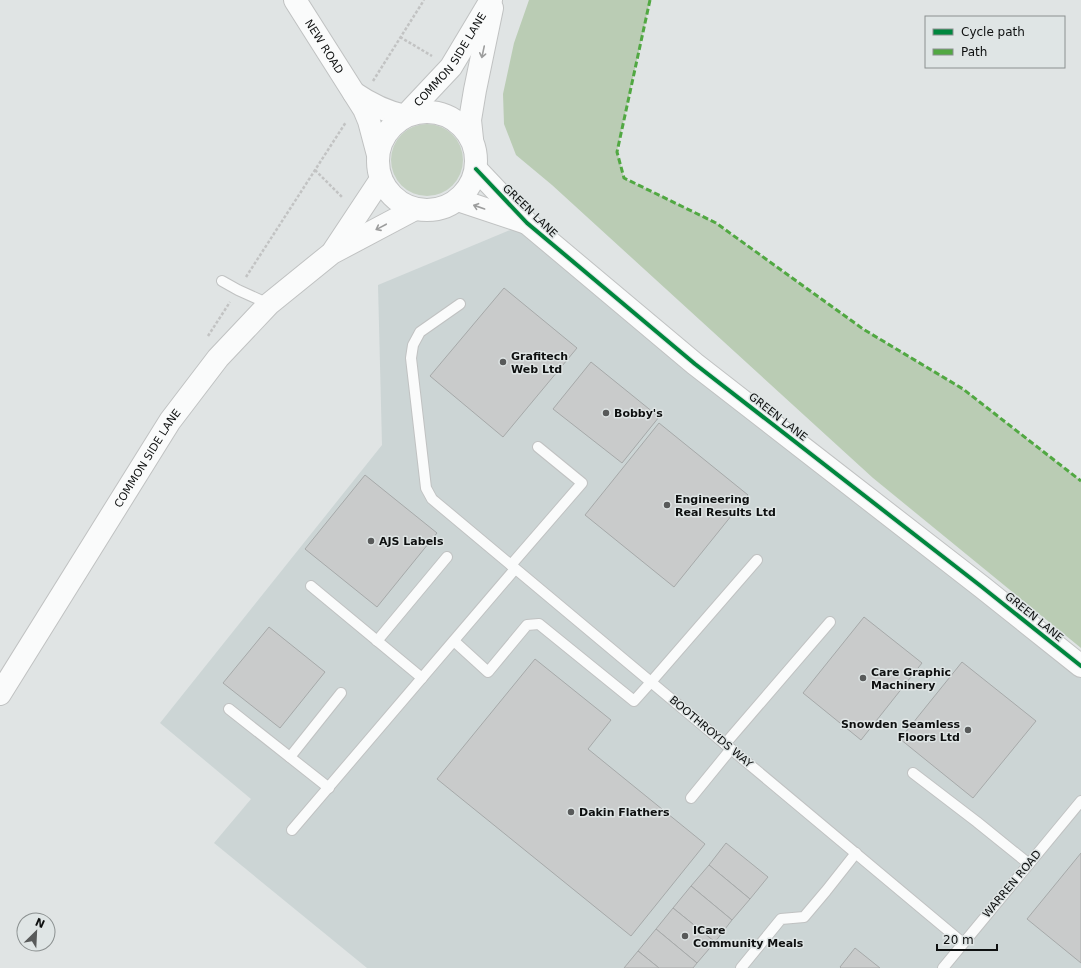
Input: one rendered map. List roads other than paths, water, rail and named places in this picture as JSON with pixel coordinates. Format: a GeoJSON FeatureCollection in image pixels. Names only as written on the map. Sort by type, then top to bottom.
{"type":"FeatureCollection","features":[{"type":"Feature","properties":{"kind":"main road","name":"NEW ROAD"},"geometry":{"type":"LineString","coordinates":[[295,0],[359,98],[369,121],[378,155]]}},
{"type":"Feature","properties":{"kind":"main road","name":"COMMON SIDE LANE"},"geometry":{"type":"LineString","coordinates":[[405,116],[451,67],[492,0]]}},
{"type":"Feature","properties":{"kind":"main road","name":"COMMON SIDE LANE"},"geometry":{"type":"LineString","coordinates":[[472,139],[470,120],[492,0]]}},
{"type":"Feature","properties":{"kind":"main road"},"geometry":{"type":"LineString","coordinates":[[359,98],[392,114],[405,116],[428,111],[445,114],[460,123],[472,139],[477,156],[476,169],[471,185],[458,200],[443,208],[426,210],[415,209],[399,202],[387,190],[381,179],[378,155],[383,138],[391,126],[405,116]]}},
{"type":"Feature","properties":{"kind":"main road","name":"GREEN LANE"},"geometry":{"type":"LineString","coordinates":[[476,169],[527,223],[695,364],[982,587],[1081,666]]}},
{"type":"Feature","properties":{"kind":"main road","name":"COMMON SIDE LANE"},"geometry":{"type":"LineString","coordinates":[[332,253],[381,179]]}},
{"type":"Feature","properties":{"kind":"main road","name":"GREEN LANE"},"geometry":{"type":"LineString","coordinates":[[458,200],[527,223]]}},
{"type":"Feature","properties":{"kind":"main road","name":"COMMON SIDE LANE"},"geometry":{"type":"LineString","coordinates":[[0,694],[170,421],[218,358],[268,304],[332,253],[415,209]]}},
{"type":"Feature","properties":{"kind":"lane"},"geometry":{"type":"LineString","coordinates":[[222,281],[268,304]]}},
{"type":"Feature","properties":{"kind":"lane","name":"BOOTHROYDS WAY"},"geometry":{"type":"LineString","coordinates":[[460,304],[420,332],[413,345],[411,358],[426,488],[432,499],[963,943]]}},
{"type":"Feature","properties":{"kind":"lane"},"geometry":{"type":"LineString","coordinates":[[292,830],[454,641],[582,483],[538,447]]}},
{"type":"Feature","properties":{"kind":"lane"},"geometry":{"type":"LineString","coordinates":[[377,641],[447,557]]}},
{"type":"Feature","properties":{"kind":"lane"},"geometry":{"type":"LineString","coordinates":[[454,641],[488,672],[526,625],[539,624],[634,701],[757,560]]}},
{"type":"Feature","properties":{"kind":"lane"},"geometry":{"type":"LineString","coordinates":[[311,586],[422,678]]}},
{"type":"Feature","properties":{"kind":"lane"},"geometry":{"type":"LineString","coordinates":[[690,798],[728,747],[830,622]]}},
{"type":"Feature","properties":{"kind":"lane"},"geometry":{"type":"LineString","coordinates":[[290,757],[341,693]]}},
{"type":"Feature","properties":{"kind":"lane"},"geometry":{"type":"LineString","coordinates":[[229,709],[329,788]]}},
{"type":"Feature","properties":{"kind":"lane"},"geometry":{"type":"LineString","coordinates":[[913,773],[1029,864]]}},
{"type":"Feature","properties":{"kind":"lane","name":"WARREN ROAD"},"geometry":{"type":"LineString","coordinates":[[943,968],[1081,801]]}},
{"type":"Feature","properties":{"kind":"lane"},"geometry":{"type":"LineString","coordinates":[[740,968],[781,919],[804,917],[856,853]]}},
{"type":"Feature","properties":{"kind":"place","name":"Grafitech Web Ltd"},"geometry":{"type":"Point","coordinates":[503,362]}},
{"type":"Feature","properties":{"kind":"place","name":"Bobby's"},"geometry":{"type":"Point","coordinates":[606,413]}},
{"type":"Feature","properties":{"kind":"place","name":"Engineering Real Results Ltd"},"geometry":{"type":"Point","coordinates":[667,505]}},
{"type":"Feature","properties":{"kind":"place","name":"AJS Labels"},"geometry":{"type":"Point","coordinates":[371,541]}},
{"type":"Feature","properties":{"kind":"place","name":"Care Graphic Machinery"},"geometry":{"type":"Point","coordinates":[863,678]}},
{"type":"Feature","properties":{"kind":"place","name":"Snowden Seamless Floors Ltd"},"geometry":{"type":"Point","coordinates":[968,730]}},
{"type":"Feature","properties":{"kind":"place","name":"Dakin Flathers"},"geometry":{"type":"Point","coordinates":[571,812]}},
{"type":"Feature","properties":{"kind":"place","name":"ICare Community Meals"},"geometry":{"type":"Point","coordinates":[685,936]}}]}
